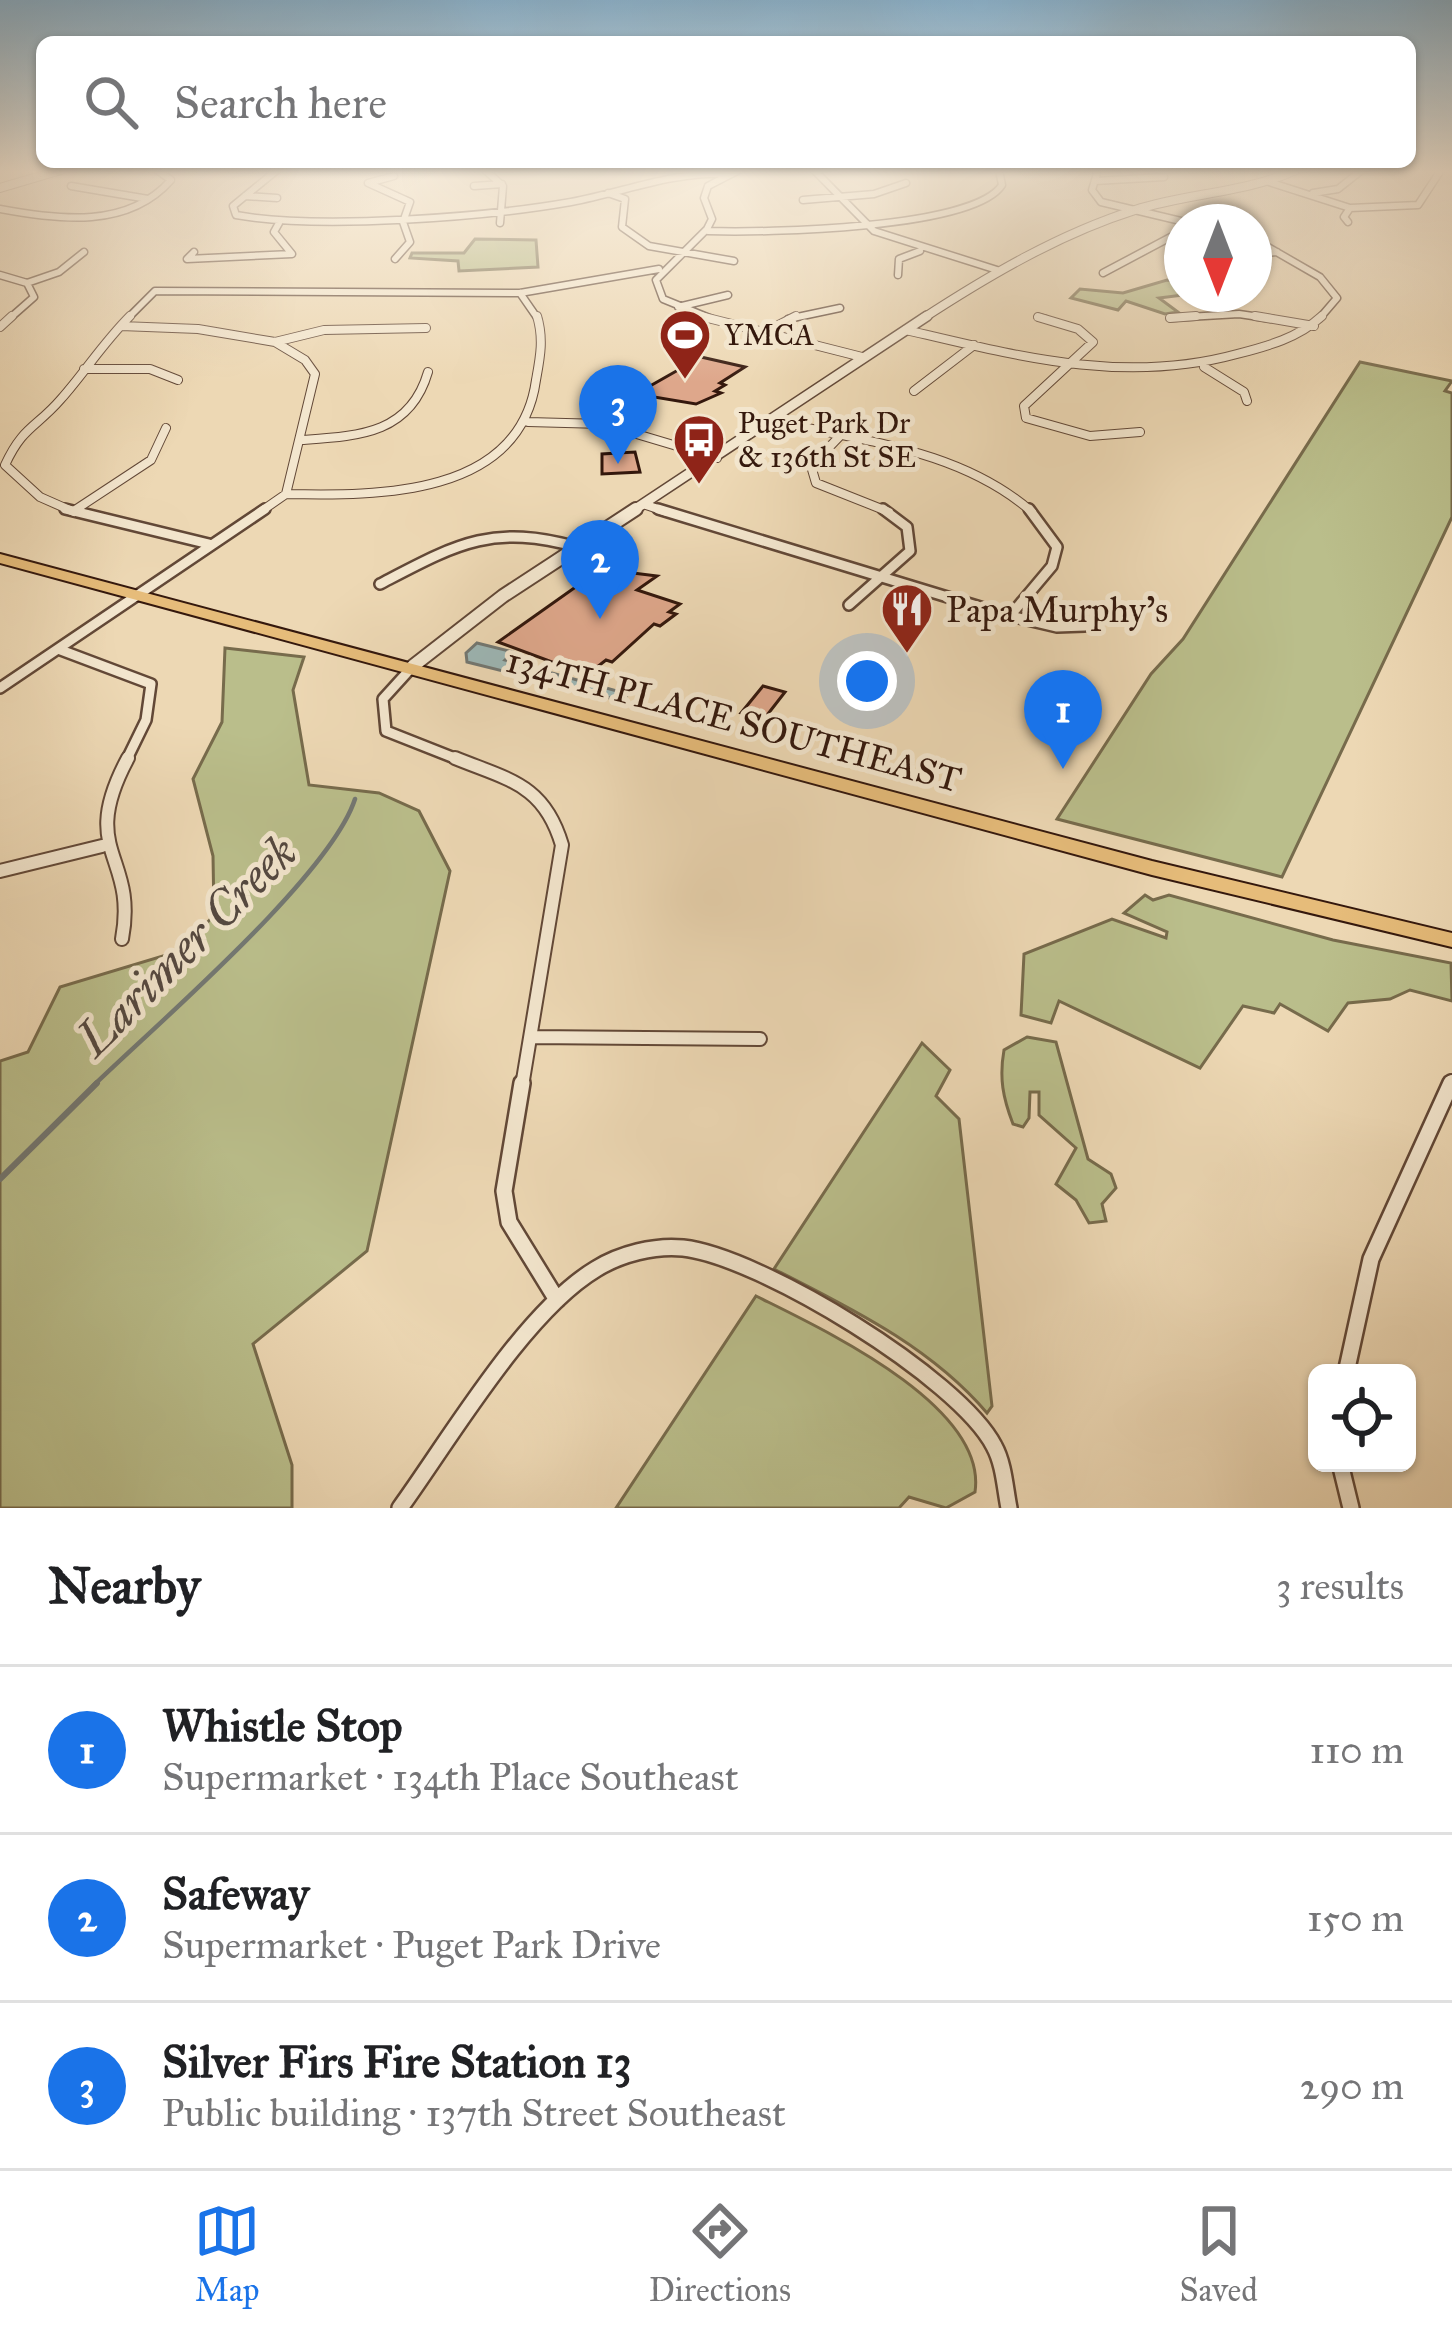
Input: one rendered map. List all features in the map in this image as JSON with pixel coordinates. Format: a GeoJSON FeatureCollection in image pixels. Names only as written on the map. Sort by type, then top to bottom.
{"type":"FeatureCollection","features":[{"type":"Feature","properties":{"kind":"main road","name":"134TH PLACE SOUTHEAST"},"geometry":{"type":"LineString","coordinates":[[0,558],[1152,868],[1452,940]]}},
{"type":"Feature","properties":{"kind":"street"},"geometry":{"type":"LineString","coordinates":[[194,252],[188,259],[292,254],[281,240]]}},
{"type":"Feature","properties":{"kind":"street"},"geometry":{"type":"LineString","coordinates":[[395,259],[405,254],[409,240]]}},
{"type":"Feature","properties":{"kind":"street"},"geometry":{"type":"LineString","coordinates":[[643,240],[734,262]]}},
{"type":"Feature","properties":{"kind":"street"},"geometry":{"type":"LineString","coordinates":[[209,544],[36,499],[13,480],[5,465],[9,451],[155,291],[520,293],[618,272],[659,269],[696,240]]}},
{"type":"Feature","properties":{"kind":"street"},"geometry":{"type":"LineString","coordinates":[[902,240],[997,271]]}},
{"type":"Feature","properties":{"kind":"street"},"geometry":{"type":"LineString","coordinates":[[557,1300],[509,1222],[504,1191],[562,845],[553,814],[529,788],[386,731],[383,699],[413,666],[577,547],[774,422],[862,357],[997,271],[1066,240]]}},
{"type":"Feature","properties":{"kind":"street"},"geometry":{"type":"LineString","coordinates":[[1102,273],[1164,240]]}},
{"type":"Feature","properties":{"kind":"street"},"geometry":{"type":"LineString","coordinates":[[906,329],[1131,374],[1204,367],[1317,327],[1336,298],[1333,289],[1272,247]]}},
{"type":"Feature","properties":{"kind":"street"},"geometry":{"type":"LineString","coordinates":[[898,275],[899,260],[923,250]]}},
{"type":"Feature","properties":{"kind":"street"},"geometry":{"type":"LineString","coordinates":[[1272,252],[1280,251]]}},
{"type":"Feature","properties":{"kind":"street"},"geometry":{"type":"LineString","coordinates":[[0,275],[27,284],[66,268],[84,252]]}},
{"type":"Feature","properties":{"kind":"street"},"geometry":{"type":"LineString","coordinates":[[659,269],[658,288],[674,308],[862,357]]}},
{"type":"Feature","properties":{"kind":"street"},"geometry":{"type":"LineString","coordinates":[[0,327],[34,297],[27,284]]}},
{"type":"Feature","properties":{"kind":"street"},"geometry":{"type":"LineString","coordinates":[[0,688],[286,494],[344,496],[414,487],[482,463],[508,446],[528,422],[544,335],[538,317],[520,293]]}},
{"type":"Feature","properties":{"kind":"street"},"geometry":{"type":"LineString","coordinates":[[674,308],[728,295]]}},
{"type":"Feature","properties":{"kind":"street"},"geometry":{"type":"LineString","coordinates":[[765,332],[793,317],[840,308]]}},
{"type":"Feature","properties":{"kind":"street"},"geometry":{"type":"LineString","coordinates":[[1170,318],[1239,314],[1317,327]]}},
{"type":"Feature","properties":{"kind":"street"},"geometry":{"type":"LineString","coordinates":[[1038,317],[1092,338],[1024,406],[1026,418],[1090,436],[1140,432]]}},
{"type":"Feature","properties":{"kind":"street"},"geometry":{"type":"LineString","coordinates":[[121,326],[198,329],[275,342],[304,360],[315,374],[286,494]]}},
{"type":"Feature","properties":{"kind":"street"},"geometry":{"type":"LineString","coordinates":[[275,342],[325,330],[426,328]]}},
{"type":"Feature","properties":{"kind":"street"},"geometry":{"type":"LineString","coordinates":[[914,391],[974,345]]}},
{"type":"Feature","properties":{"kind":"street"},"geometry":{"type":"LineString","coordinates":[[1204,367],[1244,392],[1247,400]]}},
{"type":"Feature","properties":{"kind":"street"},"geometry":{"type":"LineString","coordinates":[[84,369],[150,369],[178,380]]}},
{"type":"Feature","properties":{"kind":"street"},"geometry":{"type":"LineString","coordinates":[[302,440],[354,435],[401,420],[423,400],[428,371]]}},
{"type":"Feature","properties":{"kind":"street"},"geometry":{"type":"LineString","coordinates":[[528,422],[603,424],[717,458]]}},
{"type":"Feature","properties":{"kind":"street"},"geometry":{"type":"LineString","coordinates":[[774,422],[974,470],[1019,494],[1037,510],[1057,547],[1052,566],[1010,616]]}},
{"type":"Feature","properties":{"kind":"street"},"geometry":{"type":"LineString","coordinates":[[75,510],[152,460],[166,428]]}},
{"type":"Feature","properties":{"kind":"street"},"geometry":{"type":"LineString","coordinates":[[838,437],[811,466],[812,475],[825,490],[898,517],[911,530],[910,551],[849,604]]}},
{"type":"Feature","properties":{"kind":"street"},"geometry":{"type":"LineString","coordinates":[[646,505],[1010,616],[1057,627],[1085,626]]}},
{"type":"Feature","properties":{"kind":"street"},"geometry":{"type":"LineString","coordinates":[[380,584],[478,535],[506,529],[527,530],[577,547]]}},
{"type":"Feature","properties":{"kind":"street"},"geometry":{"type":"LineString","coordinates":[[58,649],[151,684],[152,709],[138,746],[116,776],[102,846],[129,898],[122,939]]}},
{"type":"Feature","properties":{"kind":"street"},"geometry":{"type":"LineString","coordinates":[[0,871],[102,846]]}},
{"type":"Feature","properties":{"kind":"street"},"geometry":{"type":"LineString","coordinates":[[531,1037],[760,1039]]}},
{"type":"Feature","properties":{"kind":"street"},"geometry":{"type":"LineString","coordinates":[[1347,1364],[1358,1296],[1388,1215],[1452,1082]]}},
{"type":"Feature","properties":{"kind":"street"},"geometry":{"type":"LineString","coordinates":[[400,1508],[557,1300],[593,1270],[639,1252],[688,1248],[740,1267],[934,1377],[993,1444],[1009,1508]]}},
{"type":"Feature","properties":{"kind":"street"},"geometry":{"type":"LineString","coordinates":[[1342,1472],[1351,1508]]}},
{"type":"Feature","properties":{"kind":"green space"},"geometry":{"type":"Polygon","coordinates":[[[474,240],[536,240],[538,267],[459,271],[458,261],[410,258],[412,253],[464,253],[474,240]]]}},
{"type":"Feature","properties":{"kind":"green space"},"geometry":{"type":"Polygon","coordinates":[[[1164,281],[1164,297],[1159,298],[1164,312],[1178,312],[1165,314],[1126,301],[1118,310],[1071,298],[1080,289],[1123,293],[1164,281]]]}},
{"type":"Feature","properties":{"kind":"green space"},"geometry":{"type":"Polygon","coordinates":[[[1360,362],[1452,381],[1445,391],[1452,393],[1452,517],[1282,877],[1057,819],[1151,674],[1183,639],[1360,362]]]}},
{"type":"Feature","properties":{"kind":"green space"},"geometry":{"type":"Polygon","coordinates":[[[225,648],[304,657],[293,690],[309,785],[379,793],[419,811],[450,871],[367,1251],[253,1344],[292,1465],[292,1508],[0,1508],[0,1061],[28,1052],[60,987],[183,950],[214,915],[213,856],[193,779],[222,722],[225,648]]]}},
{"type":"Feature","properties":{"kind":"green space"},"geometry":{"type":"Polygon","coordinates":[[[1145,895],[1153,900],[1169,895],[1333,940],[1451,963],[1452,1001],[1410,990],[1390,999],[1348,1003],[1328,1031],[1280,1004],[1274,1013],[1243,1006],[1200,1068],[1059,1001],[1051,1023],[1021,1015],[1024,954],[1112,919],[1166,938],[1167,932],[1124,913],[1145,895]]]}},
{"type":"Feature","properties":{"kind":"green space"},"geometry":{"type":"Polygon","coordinates":[[[1027,1037],[1056,1042],[1088,1159],[1111,1174],[1116,1188],[1102,1204],[1106,1221],[1089,1223],[1076,1200],[1056,1184],[1076,1148],[1039,1115],[1039,1092],[1030,1092],[1029,1118],[1023,1127],[1013,1124],[1003,1088],[1004,1050],[1027,1037]]]}},
{"type":"Feature","properties":{"kind":"green space"},"geometry":{"type":"Polygon","coordinates":[[[922,1043],[950,1070],[936,1096],[959,1119],[992,1406],[987,1413],[915,1348],[774,1269],[922,1043]]]}},
{"type":"Feature","properties":{"kind":"green space"},"geometry":{"type":"Polygon","coordinates":[[[756,1296],[857,1349],[928,1400],[955,1429],[972,1460],[975,1492],[946,1508],[909,1497],[899,1508],[616,1508],[756,1296]]]}},
{"type":"Feature","properties":{"kind":"water"},"geometry":{"type":"Polygon","coordinates":[[[477,643],[513,652],[505,660],[628,694],[622,701],[467,662],[466,653],[477,643]]]}},
{"type":"Feature","properties":{"kind":"building","name":"YMCA"},"geometry":{"type":"Polygon","coordinates":[[[701,357],[745,367],[720,383],[725,385],[715,391],[721,393],[696,404],[636,394],[701,357]]]}},
{"type":"Feature","properties":{"kind":"building"},"geometry":{"type":"Polygon","coordinates":[[[635,452],[640,472],[602,474],[602,454],[635,452]]]}},
{"type":"Feature","properties":{"kind":"building"},"geometry":{"type":"Polygon","coordinates":[[[601,569],[657,576],[637,590],[680,604],[669,612],[676,614],[660,626],[654,624],[612,662],[606,660],[587,675],[498,642],[601,569]]]}},
{"type":"Feature","properties":{"kind":"building"},"geometry":{"type":"Polygon","coordinates":[[[763,686],[785,692],[764,719],[741,713],[763,686]]]}},
{"type":"Feature","properties":{"kind":"waterway","name":"Larimer Creek"},"geometry":{"type":"LineString","coordinates":[[93,1086],[278,907],[339,831],[355,799]]}},
{"type":"Feature","properties":{"kind":"waterway","name":"Larimer Creek"},"geometry":{"type":"LineString","coordinates":[[0,1179],[97,1083]]}},
{"type":"Feature","properties":{"kind":"place","name":"YMCA"},"geometry":{"type":"Point","coordinates":[685,381]}},
{"type":"Feature","properties":{"kind":"place","name":"Silver Firs Fire Station 13"},"geometry":{"type":"Point","coordinates":[618,464]}},
{"type":"Feature","properties":{"kind":"place","name":"Puget Park Dr & 136th St SE"},"geometry":{"type":"Point","coordinates":[699,486]}},
{"type":"Feature","properties":{"kind":"place","name":"Safeway"},"geometry":{"type":"Point","coordinates":[600,619]}},
{"type":"Feature","properties":{"kind":"place","name":"Papa Murphy's"},"geometry":{"type":"Point","coordinates":[907,655]}},
{"type":"Feature","properties":{"kind":"place","name":"Whistle Stop"},"geometry":{"type":"Point","coordinates":[1063,769]}}]}
